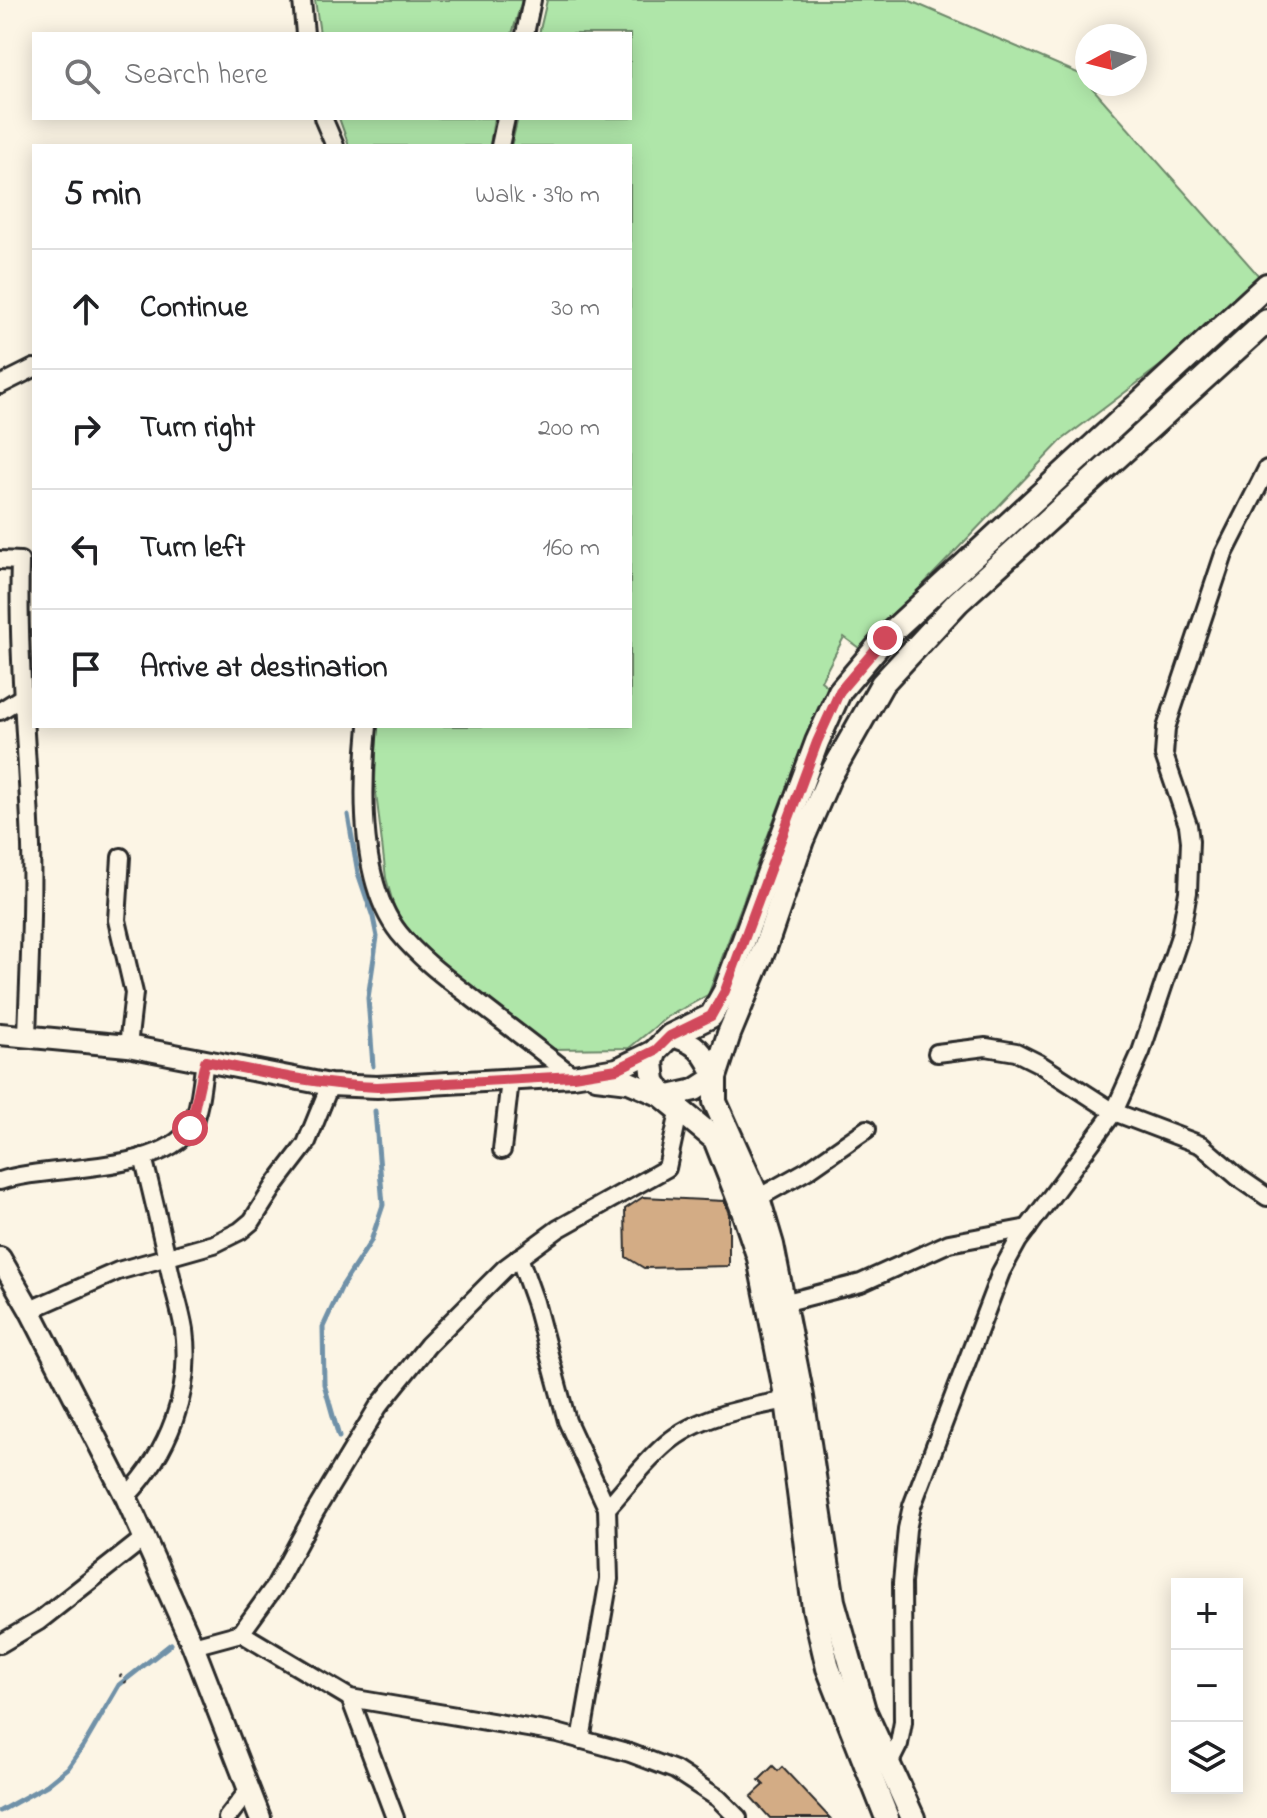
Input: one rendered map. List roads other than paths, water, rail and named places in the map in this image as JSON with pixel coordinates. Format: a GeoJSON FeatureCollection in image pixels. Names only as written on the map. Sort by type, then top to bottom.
{"type":"FeatureCollection","features":[{"type":"Feature","properties":{"kind":"main road"},"geometry":{"type":"LineString","coordinates":[[887,1818],[843,1709],[814,1608],[787,1400],[759,1258],[715,1139],[654,1081],[652,1062],[663,1043],[711,1016],[725,991],[817,742],[840,691],[885,638],[1267,285]]}},
{"type":"Feature","properties":{"kind":"main road"},"geometry":{"type":"LineString","coordinates":[[913,1818],[864,1710],[833,1601],[802,1397],[772,1245],[758,1198],[715,1102],[715,1077],[802,840],[829,778],[882,684],[958,602],[1267,321]]}},
{"type":"Feature","properties":{"kind":"street"},"geometry":{"type":"LineString","coordinates":[[302,0],[305,32]]}},
{"type":"Feature","properties":{"kind":"street"},"geometry":{"type":"LineString","coordinates":[[525,32],[532,0]]}},
{"type":"Feature","properties":{"kind":"street"},"geometry":{"type":"LineString","coordinates":[[324,120],[334,144]]}},
{"type":"Feature","properties":{"kind":"street"},"geometry":{"type":"LineString","coordinates":[[500,144],[506,120]]}},
{"type":"Feature","properties":{"kind":"street"},"geometry":{"type":"LineString","coordinates":[[0,385],[32,369]]}},
{"type":"Feature","properties":{"kind":"street"},"geometry":{"type":"LineString","coordinates":[[889,1764],[899,1744],[903,1722],[903,1555],[909,1517],[1001,1272],[1028,1228],[1114,1112],[1141,1052],[1159,1001],[1180,936],[1188,892],[1190,841],[1188,825],[1164,755],[1166,728],[1224,554],[1261,489],[1267,469]]}},
{"type":"Feature","properties":{"kind":"street"},"geometry":{"type":"LineString","coordinates":[[0,560],[27,560],[19,646],[29,695],[32,920],[27,1036]]}},
{"type":"Feature","properties":{"kind":"street"},"geometry":{"type":"LineString","coordinates":[[0,711],[29,695]]}},
{"type":"Feature","properties":{"kind":"street"},"geometry":{"type":"LineString","coordinates":[[0,1034],[128,1046],[330,1085],[377,1087],[573,1076],[617,1069],[663,1043],[687,1040],[706,1055],[715,1077],[706,1085],[675,1100],[629,1082],[573,1076],[430,965],[398,931],[378,894],[370,863],[365,796],[368,728]]}},
{"type":"Feature","properties":{"kind":"street"},"geometry":{"type":"LineString","coordinates":[[121,857],[117,920],[134,993],[128,1046]]}},
{"type":"Feature","properties":{"kind":"street"},"geometry":{"type":"LineString","coordinates":[[937,1053],[986,1047],[1016,1052],[1114,1112],[1201,1145],[1267,1197]]}},
{"type":"Feature","properties":{"kind":"street"},"geometry":{"type":"LineString","coordinates":[[0,1181],[72,1171],[163,1150],[190,1128],[205,1061]]}},
{"type":"Feature","properties":{"kind":"street"},"geometry":{"type":"LineString","coordinates":[[502,1150],[510,1080]]}},
{"type":"Feature","properties":{"kind":"street"},"geometry":{"type":"LineString","coordinates":[[30,1310],[118,1271],[167,1259],[228,1238],[252,1221],[306,1144],[330,1085]]}},
{"type":"Feature","properties":{"kind":"street"},"geometry":{"type":"LineString","coordinates":[[193,1646],[241,1633],[275,1586],[378,1407],[428,1345],[519,1257],[558,1229],[667,1168],[675,1100]]}},
{"type":"Feature","properties":{"kind":"street"},"geometry":{"type":"LineString","coordinates":[[758,1198],[808,1170],[867,1129]]}},
{"type":"Feature","properties":{"kind":"street"},"geometry":{"type":"LineString","coordinates":[[126,1497],[146,1476],[164,1445],[176,1417],[186,1373],[183,1327],[143,1157]]}},
{"type":"Feature","properties":{"kind":"street"},"geometry":{"type":"LineString","coordinates":[[783,1303],[861,1283],[949,1243],[1028,1228]]}},
{"type":"Feature","properties":{"kind":"street"},"geometry":{"type":"LineString","coordinates":[[519,1257],[535,1302],[567,1421],[607,1508],[609,1579],[581,1740]]}},
{"type":"Feature","properties":{"kind":"street"},"geometry":{"type":"LineString","coordinates":[[0,1258],[6,1286],[30,1310],[126,1497],[193,1646],[260,1818]]}},
{"type":"Feature","properties":{"kind":"street"},"geometry":{"type":"LineString","coordinates":[[607,1508],[650,1459],[685,1431],[721,1415],[787,1400]]}},
{"type":"Feature","properties":{"kind":"street"},"geometry":{"type":"LineString","coordinates":[[0,1644],[50,1613],[143,1539]]}},
{"type":"Feature","properties":{"kind":"street"},"geometry":{"type":"LineString","coordinates":[[241,1633],[350,1698],[557,1733],[630,1753],[675,1770],[718,1798],[738,1818]]}},
{"type":"Feature","properties":{"kind":"street"},"geometry":{"type":"LineString","coordinates":[[350,1698],[395,1818]]}},
{"type":"Feature","properties":{"kind":"street"},"geometry":{"type":"LineString","coordinates":[[227,1818],[248,1791]]}},
{"type":"Feature","properties":{"kind":"waterway"},"geometry":{"type":"LineString","coordinates":[[348,815],[358,873],[377,937],[368,998],[373,1066]]}},
{"type":"Feature","properties":{"kind":"waterway"},"geometry":{"type":"LineString","coordinates":[[339,1437],[324,1384],[323,1327],[342,1286],[371,1241],[383,1205],[375,1111]]}},
{"type":"Feature","properties":{"kind":"waterway"},"geometry":{"type":"LineString","coordinates":[[0,1811],[47,1785],[68,1768],[119,1685],[171,1644]]}}]}
